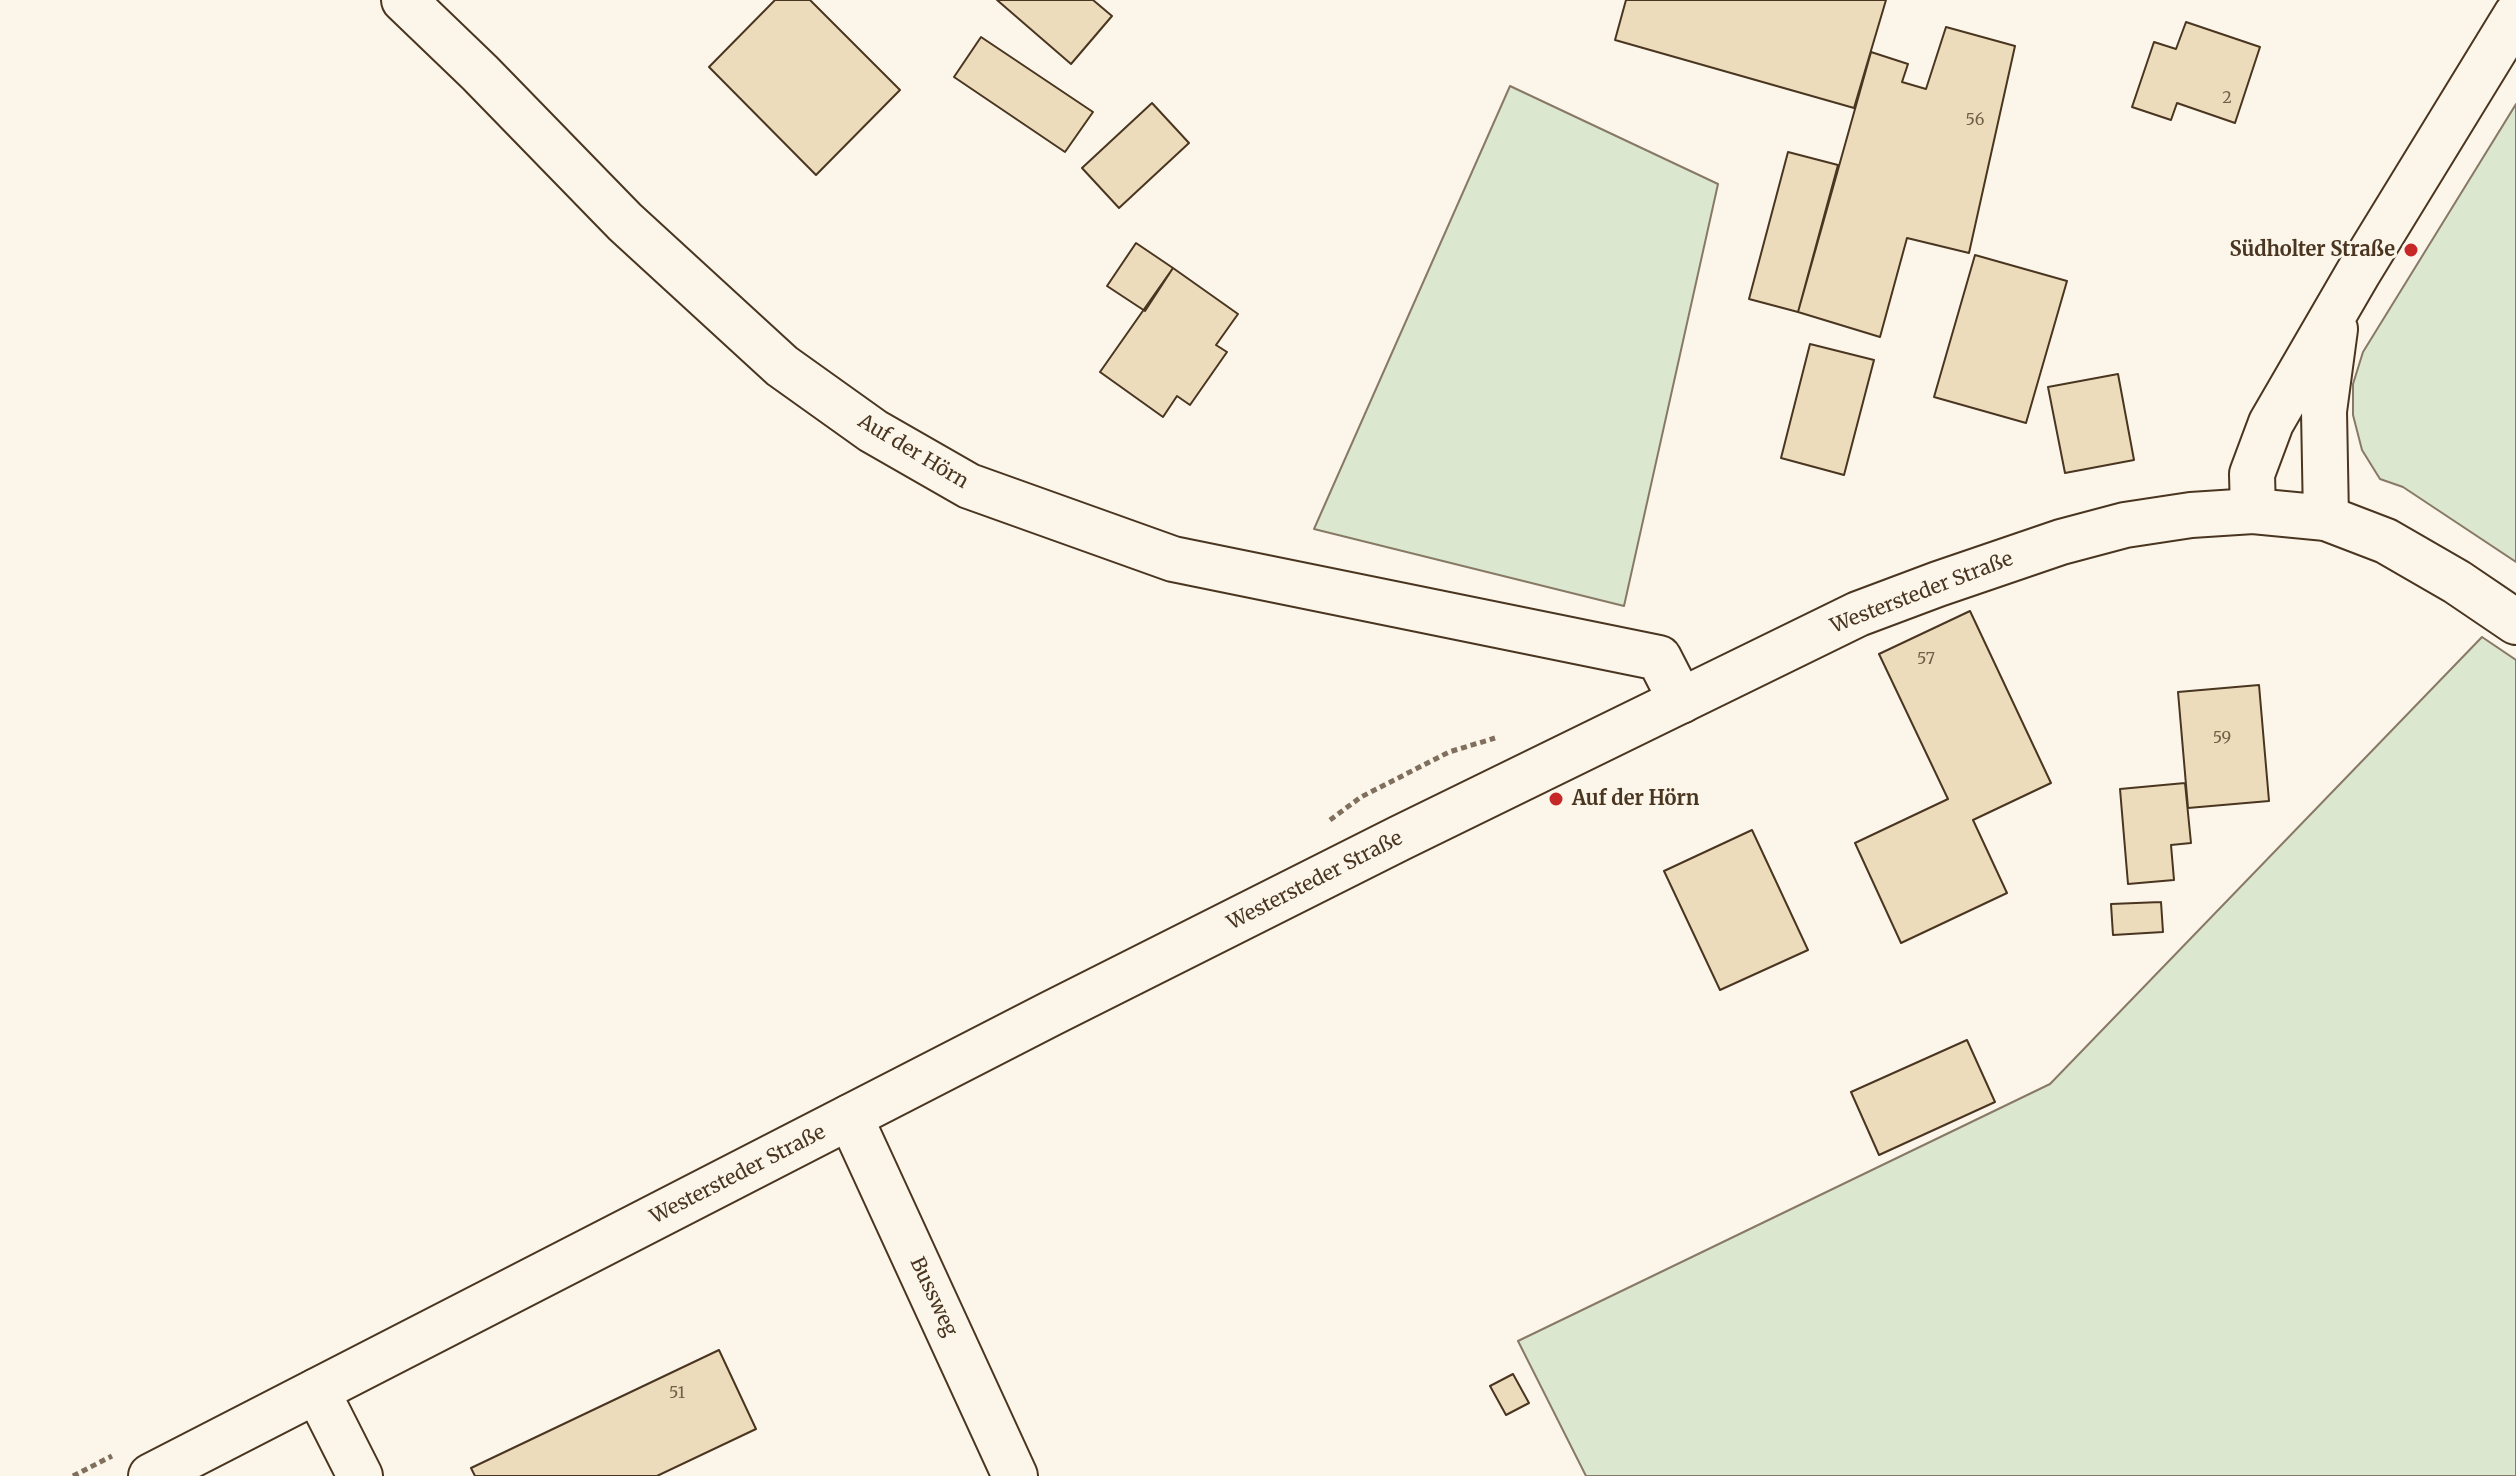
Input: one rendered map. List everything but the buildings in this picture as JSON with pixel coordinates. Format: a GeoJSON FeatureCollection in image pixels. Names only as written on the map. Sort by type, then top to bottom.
{"type":"FeatureCollection","features":[{"type":"Feature","properties":{"kind":"street","name":"Auf der Hörn"},"geometry":{"type":"LineString","coordinates":[[404,0],[625,222],[782,366],[873,431],[969,486],[1173,559],[1659,658],[1681,701]]}},
{"type":"Feature","properties":{"kind":"street"},"geometry":{"type":"LineString","coordinates":[[2253,511],[2252,474],[2271,423],[2516,15]]}},
{"type":"Feature","properties":{"kind":"street"},"geometry":{"type":"LineString","coordinates":[[2326,518],[2324,411],[2338,307]]}},
{"type":"Feature","properties":{"kind":"street","name":"Westersteder Straße"},"geometry":{"type":"LineString","coordinates":[[151,1476],[1052,1013],[1858,614],[2061,542],[2125,525],[2191,515],[2253,511],[2326,518],[2386,541],[2457,582],[2516,622]]}},
{"type":"Feature","properties":{"kind":"street","name":"Bussweg"},"geometry":{"type":"LineString","coordinates":[[850,1117],[1015,1476]]}},
{"type":"Feature","properties":{"kind":"street"},"geometry":{"type":"LineString","coordinates":[[317,1391],[360,1476]]}},
{"type":"Feature","properties":{"kind":"green space"},"geometry":{"type":"Polygon","coordinates":[[[1510,86],[1718,184],[1624,606],[1314,529],[1510,86]]]}},
{"type":"Feature","properties":{"kind":"green space"},"geometry":{"type":"Polygon","coordinates":[[[2516,104],[2516,562],[2403,487],[2380,479],[2362,450],[2353,415],[2353,384],[2363,352],[2516,104]]]}},
{"type":"Feature","properties":{"kind":"green space"},"geometry":{"type":"Polygon","coordinates":[[[2482,637],[2516,660],[2516,1476],[1586,1476],[1518,1341],[2050,1084],[2482,637]]]}},
{"type":"Feature","properties":{"kind":"place","name":"Südholter Straße"},"geometry":{"type":"Point","coordinates":[2411,250]}},
{"type":"Feature","properties":{"kind":"place","name":"Auf der Hörn"},"geometry":{"type":"Point","coordinates":[1556,799]}}]}
